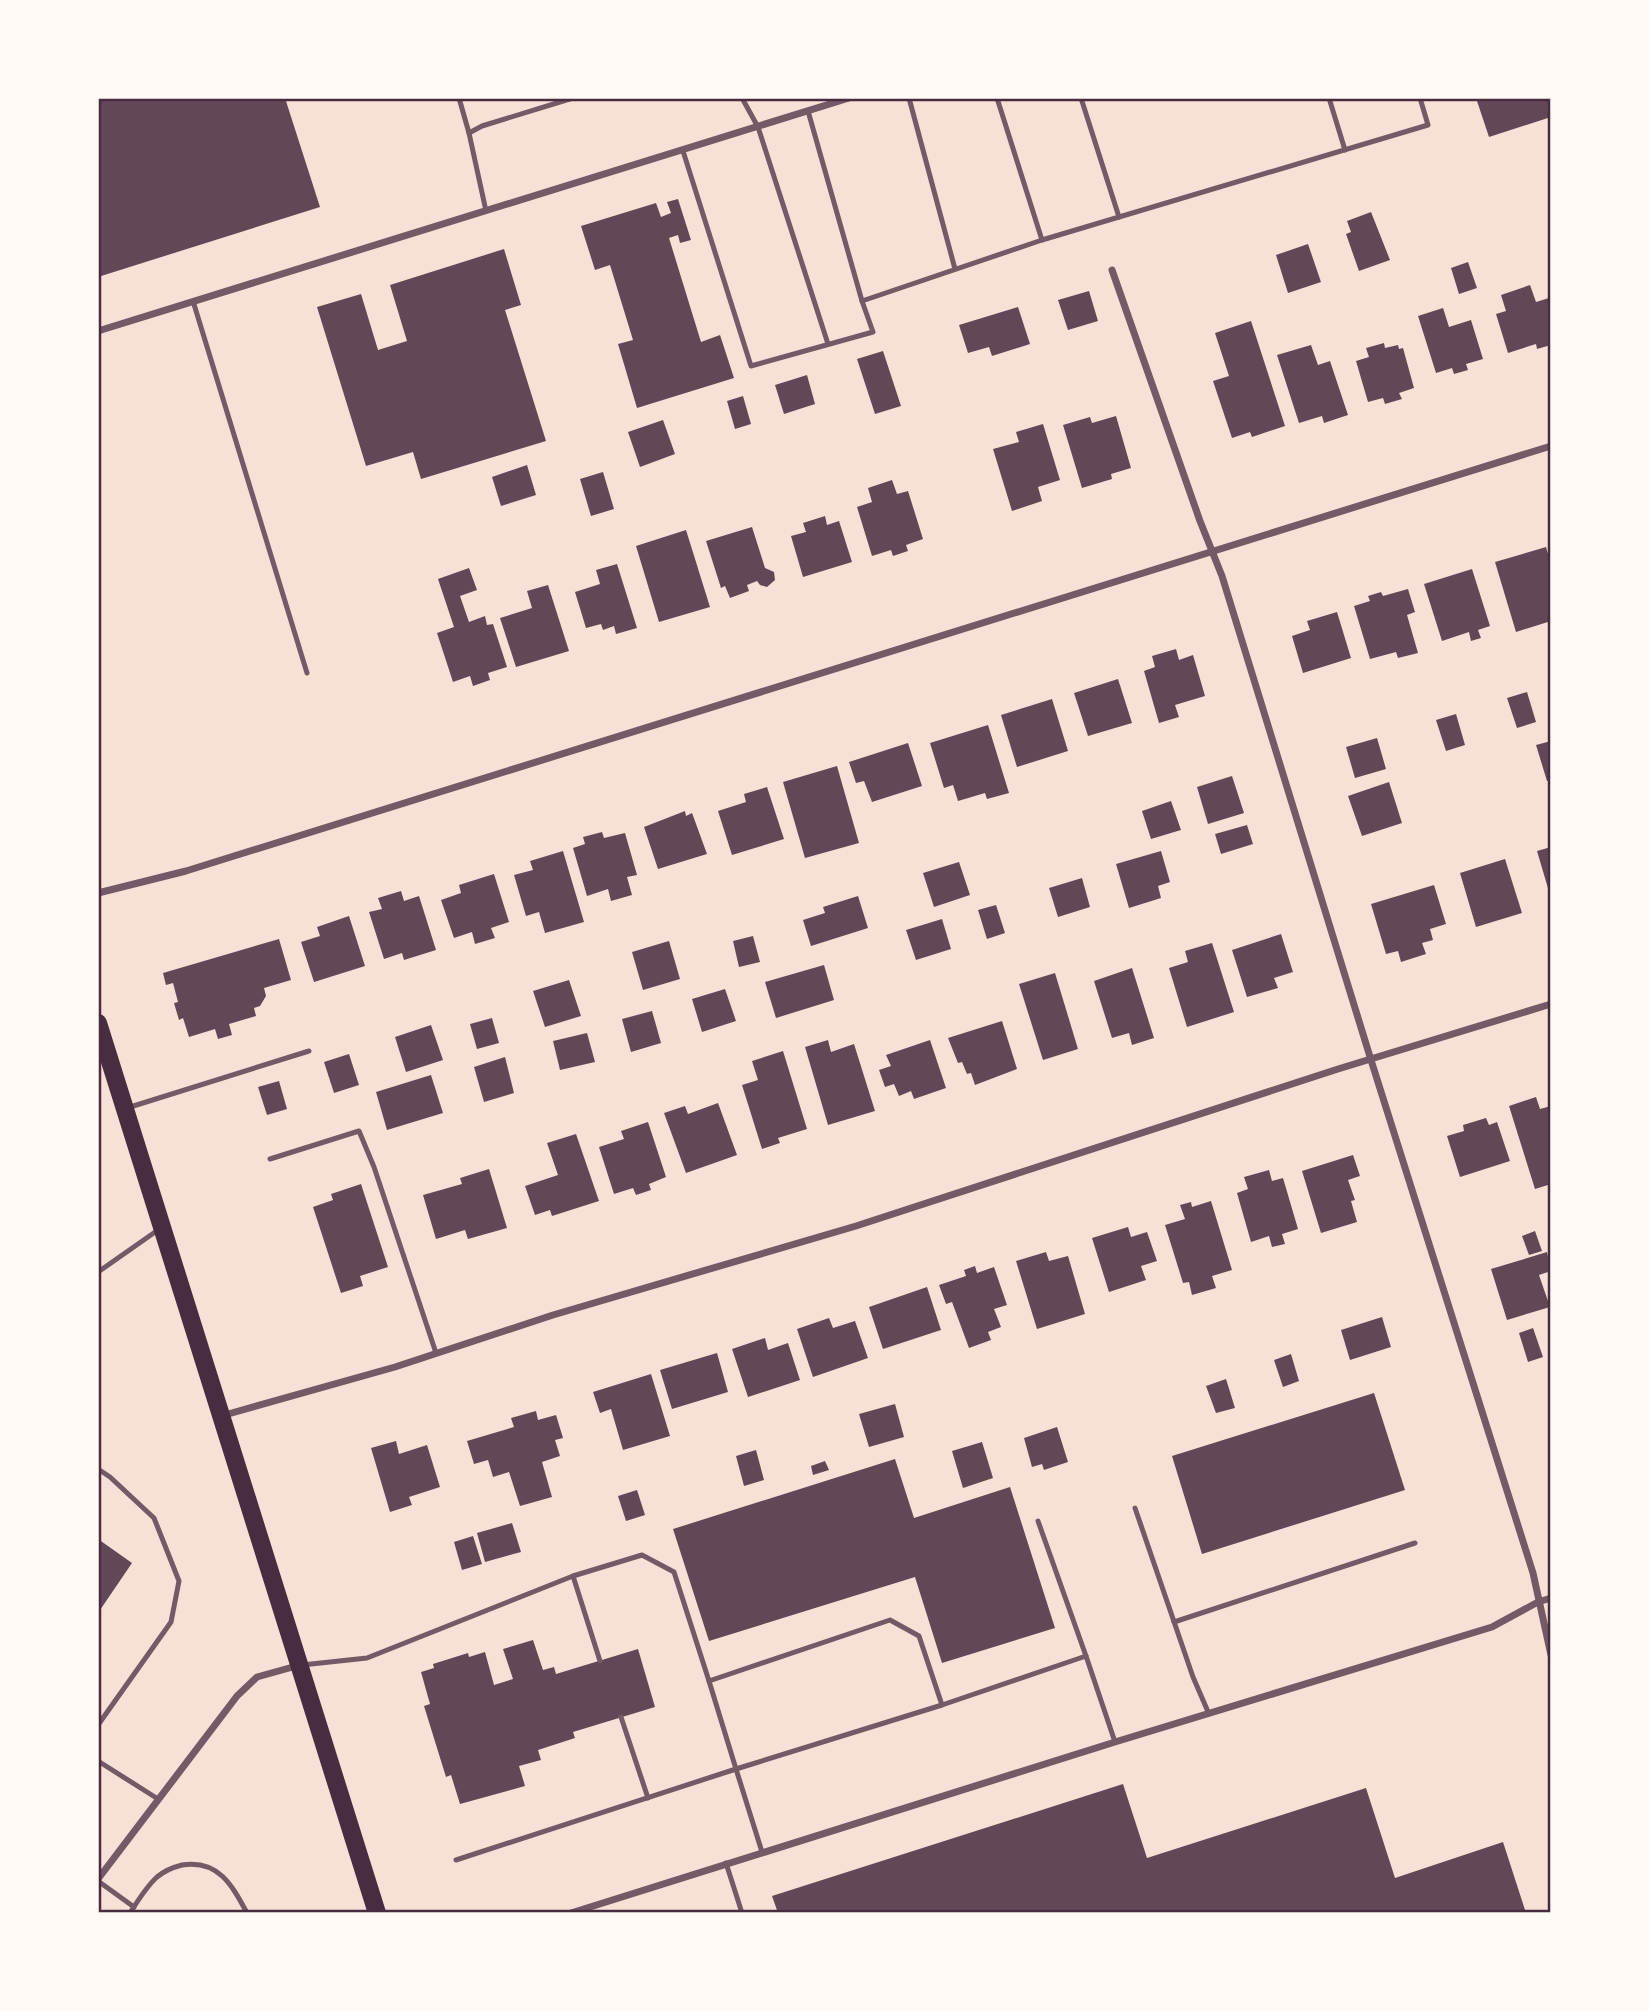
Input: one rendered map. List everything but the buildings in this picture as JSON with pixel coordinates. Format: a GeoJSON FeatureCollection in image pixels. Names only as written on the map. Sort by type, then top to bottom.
{"type":"FeatureCollection","features":[{"type":"Feature","properties":{"kind":"main road"},"geometry":{"type":"LineString","coordinates":[[98,1023],[377,1913]]}},
{"type":"Feature","properties":{"kind":"street"},"geometry":{"type":"LineString","coordinates":[[98,331],[849,98]]}},
{"type":"Feature","properties":{"kind":"street"},"geometry":{"type":"LineString","coordinates":[[1112,270],[1199,521],[1214,553],[1532,1573],[1551,1655]]}},
{"type":"Feature","properties":{"kind":"street"},"geometry":{"type":"LineString","coordinates":[[98,892],[186,872],[1551,446]]}},
{"type":"Feature","properties":{"kind":"street"},"geometry":{"type":"LineString","coordinates":[[220,1416],[856,1226],[1551,1004]]}},
{"type":"Feature","properties":{"kind":"street"},"geometry":{"type":"LineString","coordinates":[[571,1913],[1492,1627],[1538,1602],[1551,1598]]}},
{"type":"Feature","properties":{"kind":"street"},"geometry":{"type":"LineString","coordinates":[[98,1880],[237,1696],[257,1677],[300,1665]]}},
{"type":"Feature","properties":{"kind":"lane"},"geometry":{"type":"LineString","coordinates":[[459,98],[486,211]]}},
{"type":"Feature","properties":{"kind":"lane"},"geometry":{"type":"LineString","coordinates":[[469,133],[482,126],[573,98]]}},
{"type":"Feature","properties":{"kind":"lane"},"geometry":{"type":"LineString","coordinates":[[742,98],[758,127],[828,344]]}},
{"type":"Feature","properties":{"kind":"lane"},"geometry":{"type":"LineString","coordinates":[[909,98],[956,269]]}},
{"type":"Feature","properties":{"kind":"lane"},"geometry":{"type":"LineString","coordinates":[[998,98],[1042,240]]}},
{"type":"Feature","properties":{"kind":"lane"},"geometry":{"type":"LineString","coordinates":[[1081,98],[1119,218]]}},
{"type":"Feature","properties":{"kind":"lane"},"geometry":{"type":"LineString","coordinates":[[1329,98],[1345,150]]}},
{"type":"Feature","properties":{"kind":"lane"},"geometry":{"type":"LineString","coordinates":[[862,301],[1042,240],[1428,125],[1420,98]]}},
{"type":"Feature","properties":{"kind":"lane"},"geometry":{"type":"LineString","coordinates":[[683,151],[751,366],[873,332],[808,111]]}},
{"type":"Feature","properties":{"kind":"lane"},"geometry":{"type":"LineString","coordinates":[[193,301],[307,673]]}},
{"type":"Feature","properties":{"kind":"lane"},"geometry":{"type":"LineString","coordinates":[[124,1108],[309,1051]]}},
{"type":"Feature","properties":{"kind":"lane"},"geometry":{"type":"LineString","coordinates":[[270,1159],[359,1131],[374,1167],[436,1353]]}},
{"type":"Feature","properties":{"kind":"lane"},"geometry":{"type":"LineString","coordinates":[[98,1272],[161,1228]]}},
{"type":"Feature","properties":{"kind":"lane"},"geometry":{"type":"LineString","coordinates":[[98,1469],[154,1518],[179,1581],[171,1622],[98,1725]]}},
{"type":"Feature","properties":{"kind":"lane"},"geometry":{"type":"LineString","coordinates":[[1135,1508],[1193,1677],[1209,1714]]}},
{"type":"Feature","properties":{"kind":"lane"},"geometry":{"type":"LineString","coordinates":[[1038,1521],[1115,1742]]}},
{"type":"Feature","properties":{"kind":"lane"},"geometry":{"type":"LineString","coordinates":[[1174,1622],[1415,1543]]}},
{"type":"Feature","properties":{"kind":"lane"},"geometry":{"type":"LineString","coordinates":[[300,1665],[367,1658],[573,1576],[642,1555],[674,1572],[762,1852]]}},
{"type":"Feature","properties":{"kind":"lane"},"geometry":{"type":"LineString","coordinates":[[573,1576],[600,1661]]}},
{"type":"Feature","properties":{"kind":"lane"},"geometry":{"type":"LineString","coordinates":[[709,1681],[890,1620],[919,1636],[942,1705]]}},
{"type":"Feature","properties":{"kind":"lane"},"geometry":{"type":"LineString","coordinates":[[456,1860],[942,1705],[1086,1656]]}},
{"type":"Feature","properties":{"kind":"lane"},"geometry":{"type":"LineString","coordinates":[[621,1717],[648,1798]]}},
{"type":"Feature","properties":{"kind":"lane"},"geometry":{"type":"LineString","coordinates":[[98,1761],[158,1799]]}},
{"type":"Feature","properties":{"kind":"lane"},"geometry":{"type":"LineString","coordinates":[[130,1913],[157,1877],[177,1866],[198,1863],[217,1871],[234,1889],[247,1913]]}},
{"type":"Feature","properties":{"kind":"lane"},"geometry":{"type":"LineString","coordinates":[[726,1863],[742,1913]]}},
{"type":"Feature","properties":{"kind":"lane"},"geometry":{"type":"LineString","coordinates":[[98,1880],[134,1907]]}}]}
